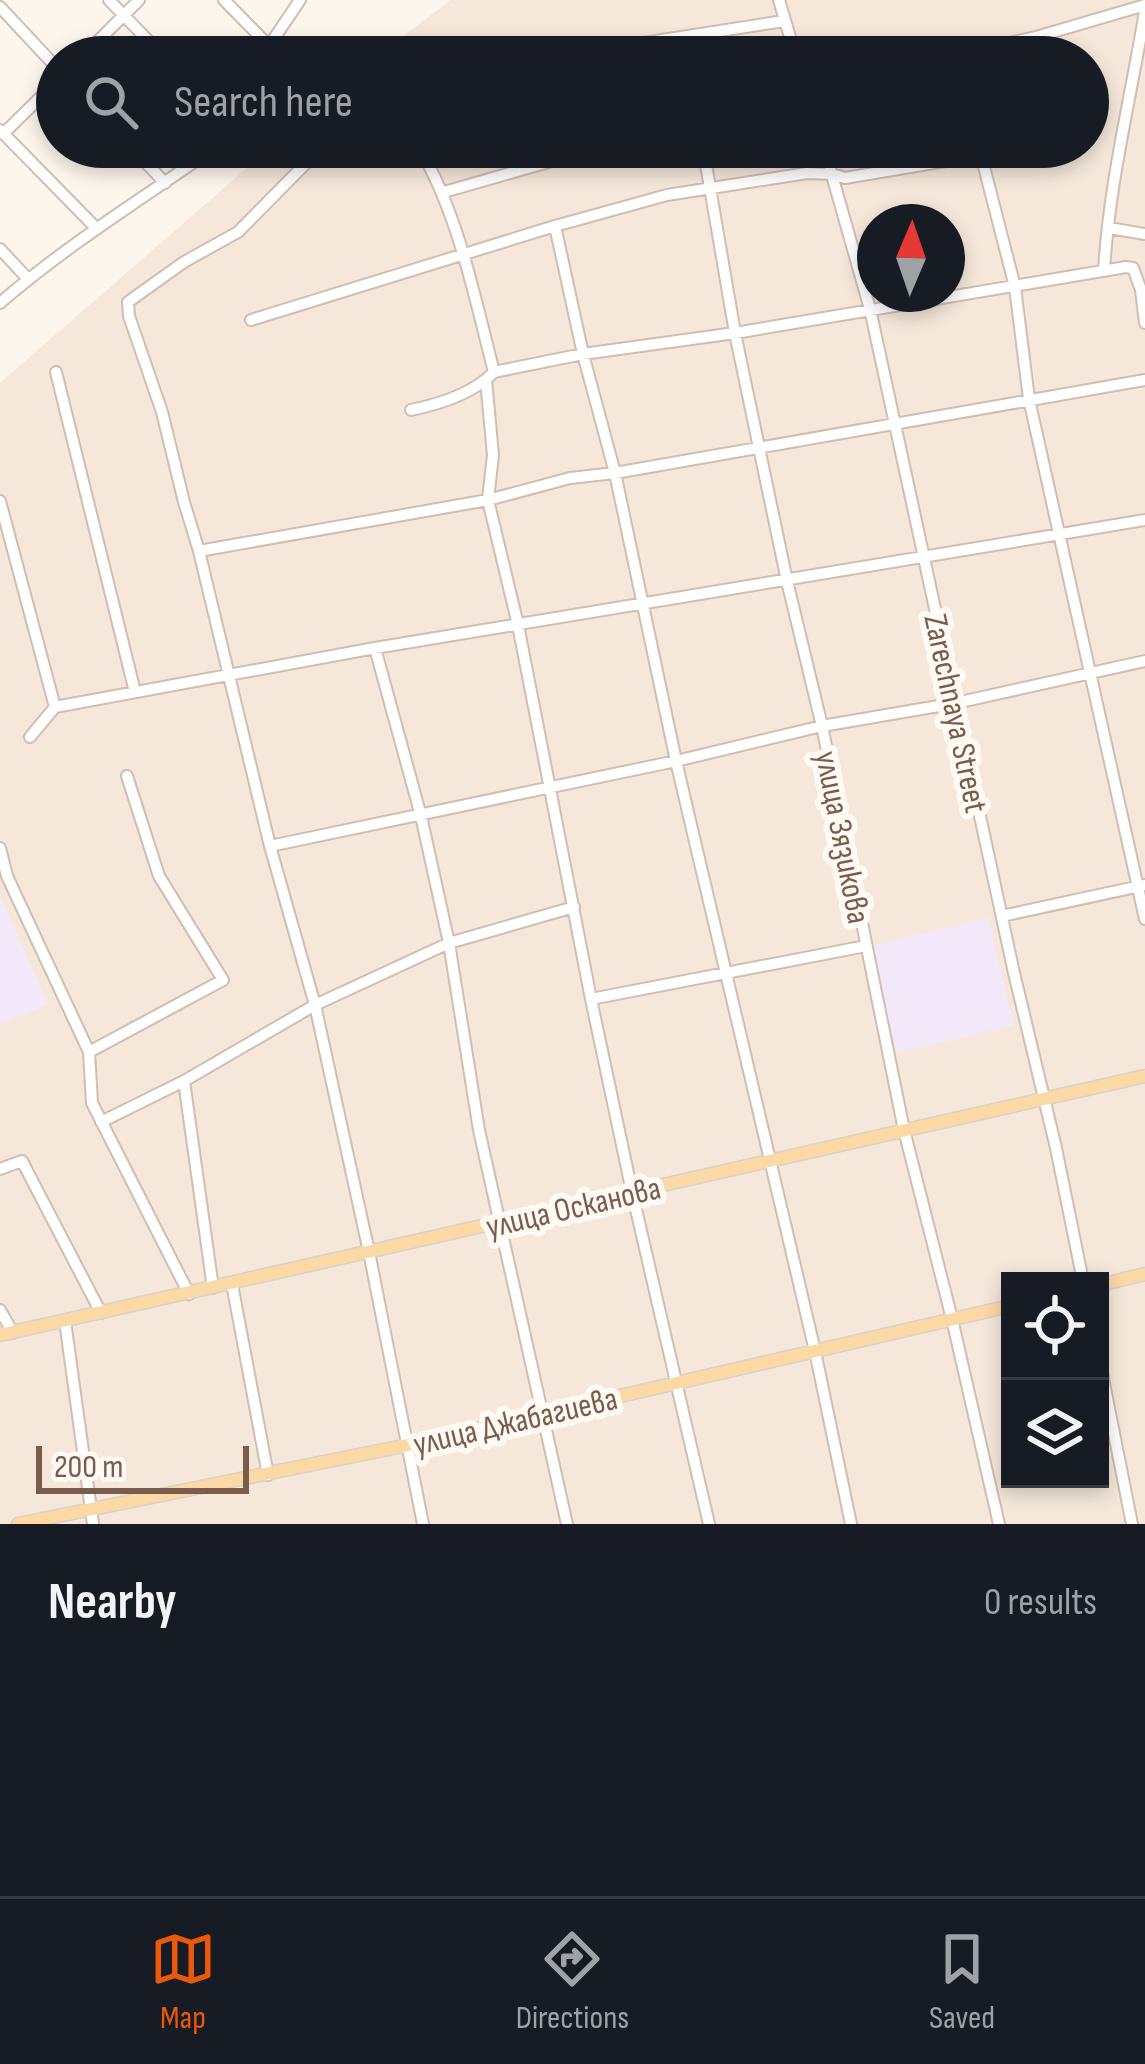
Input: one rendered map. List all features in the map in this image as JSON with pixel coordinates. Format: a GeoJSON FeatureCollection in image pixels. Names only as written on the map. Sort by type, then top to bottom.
{"type":"FeatureCollection","features":[{"type":"Feature","properties":{"kind":"main road","name":"улица Осканова"},"geometry":{"type":"LineString","coordinates":[[6,1334],[1145,1076]]}},
{"type":"Feature","properties":{"kind":"main road"},"geometry":{"type":"LineString","coordinates":[[1109,1283],[1145,1274]]}},
{"type":"Feature","properties":{"kind":"main road","name":"улица Джабагиева"},"geometry":{"type":"LineString","coordinates":[[18,1524],[541,1416],[1001,1308]]}},
{"type":"Feature","properties":{"kind":"street"},"geometry":{"type":"LineString","coordinates":[[109,0],[144,36]]}},
{"type":"Feature","properties":{"kind":"street"},"geometry":{"type":"LineString","coordinates":[[104,36],[139,0]]}},
{"type":"Feature","properties":{"kind":"street"},"geometry":{"type":"LineString","coordinates":[[224,0],[259,36]]}},
{"type":"Feature","properties":{"kind":"street"},"geometry":{"type":"LineString","coordinates":[[276,36],[300,0]]}},
{"type":"Feature","properties":{"kind":"street"},"geometry":{"type":"LineString","coordinates":[[779,0],[789,36]]}},
{"type":"Feature","properties":{"kind":"street"},"geometry":{"type":"LineString","coordinates":[[0,7],[36,46]]}},
{"type":"Feature","properties":{"kind":"street"},"geometry":{"type":"LineString","coordinates":[[1040,36],[1145,8],[1111,194],[1104,271]]}},
{"type":"Feature","properties":{"kind":"street"},"geometry":{"type":"LineString","coordinates":[[679,36],[784,21]]}},
{"type":"Feature","properties":{"kind":"street"},"geometry":{"type":"LineString","coordinates":[[36,100],[1,132],[36,167]]}},
{"type":"Feature","properties":{"kind":"street"},"geometry":{"type":"LineString","coordinates":[[37,168],[97,229]]}},
{"type":"Feature","properties":{"kind":"street"},"geometry":{"type":"LineString","coordinates":[[151,168],[165,183]]}},
{"type":"Feature","properties":{"kind":"street"},"geometry":{"type":"LineString","coordinates":[[0,303],[186,168]]}},
{"type":"Feature","properties":{"kind":"street"},"geometry":{"type":"LineString","coordinates":[[301,168],[238,232],[184,262],[128,302],[129,316],[162,412],[270,846],[315,1005],[423,1524]]}},
{"type":"Feature","properties":{"kind":"street"},"geometry":{"type":"LineString","coordinates":[[430,168],[444,193],[463,256],[490,376],[493,455],[488,500],[518,625],[632,1192],[709,1524]]}},
{"type":"Feature","properties":{"kind":"street"},"geometry":{"type":"LineString","coordinates":[[444,193],[530,168]]}},
{"type":"Feature","properties":{"kind":"street","name":"улица Зязикова"},"geometry":{"type":"LineString","coordinates":[[706,168],[735,333],[904,1130],[998,1524]]}},
{"type":"Feature","properties":{"kind":"street","name":"Zarechnaya Street"},"geometry":{"type":"LineString","coordinates":[[830,168],[857,263]]}},
{"type":"Feature","properties":{"kind":"street"},"geometry":{"type":"LineString","coordinates":[[251,320],[667,195],[807,173],[845,178],[896,168]]}},
{"type":"Feature","properties":{"kind":"street"},"geometry":{"type":"LineString","coordinates":[[987,168],[1015,287],[1029,399],[1145,919]]}},
{"type":"Feature","properties":{"kind":"street"},"geometry":{"type":"LineString","coordinates":[[555,226],[851,1524]]}},
{"type":"Feature","properties":{"kind":"street"},"geometry":{"type":"LineString","coordinates":[[1109,228],[1145,234]]}},
{"type":"Feature","properties":{"kind":"street"},"geometry":{"type":"LineString","coordinates":[[0,249],[28,279]]}},
{"type":"Feature","properties":{"kind":"street"},"geometry":{"type":"LineString","coordinates":[[965,295],[1132,268],[1141,290],[1145,323]]}},
{"type":"Feature","properties":{"kind":"street"},"geometry":{"type":"LineString","coordinates":[[411,410],[440,404],[490,376],[583,354],[857,311]]}},
{"type":"Feature","properties":{"kind":"street","name":"Zarechnaya Street"},"geometry":{"type":"LineString","coordinates":[[871,312],[1081,1272]]}},
{"type":"Feature","properties":{"kind":"street"},"geometry":{"type":"LineString","coordinates":[[56,372],[134,692]]}},
{"type":"Feature","properties":{"kind":"street"},"geometry":{"type":"LineString","coordinates":[[199,551],[488,500],[570,478],[1145,380]]}},
{"type":"Feature","properties":{"kind":"street"},"geometry":{"type":"LineString","coordinates":[[0,501],[55,707]]}},
{"type":"Feature","properties":{"kind":"street"},"geometry":{"type":"LineString","coordinates":[[30,736],[55,707],[375,648],[1145,520]]}},
{"type":"Feature","properties":{"kind":"street"},"geometry":{"type":"LineString","coordinates":[[375,648],[421,816],[449,943],[479,1130],[568,1524]]}},
{"type":"Feature","properties":{"kind":"street"},"geometry":{"type":"LineString","coordinates":[[270,846],[822,726],[1145,662]]}},
{"type":"Feature","properties":{"kind":"street"},"geometry":{"type":"LineString","coordinates":[[89,1052],[223,980],[159,876],[127,776]]}},
{"type":"Feature","properties":{"kind":"street"},"geometry":{"type":"LineString","coordinates":[[0,848],[7,876],[89,1052],[92,1103],[189,1294]]}},
{"type":"Feature","properties":{"kind":"street"},"geometry":{"type":"LineString","coordinates":[[1002,916],[1141,886]]}},
{"type":"Feature","properties":{"kind":"street"},"geometry":{"type":"LineString","coordinates":[[101,1122],[184,1081],[315,1005],[449,943],[574,907]]}},
{"type":"Feature","properties":{"kind":"street"},"geometry":{"type":"LineString","coordinates":[[591,999],[866,946]]}},
{"type":"Feature","properties":{"kind":"street"},"geometry":{"type":"LineString","coordinates":[[184,1081],[213,1288]]}},
{"type":"Feature","properties":{"kind":"street"},"geometry":{"type":"LineString","coordinates":[[0,1169],[22,1161],[101,1313]]}},
{"type":"Feature","properties":{"kind":"street"},"geometry":{"type":"LineString","coordinates":[[232,1284],[268,1475]]}},
{"type":"Feature","properties":{"kind":"street"},"geometry":{"type":"LineString","coordinates":[[0,1310],[6,1334]]}},
{"type":"Feature","properties":{"kind":"street"},"geometry":{"type":"LineString","coordinates":[[65,1321],[93,1524]]}},
{"type":"Feature","properties":{"kind":"street"},"geometry":{"type":"LineString","coordinates":[[1103,1380],[1132,1524]]}},
{"type":"Feature","properties":{"kind":"shaded area"},"geometry":{"type":"Polygon","coordinates":[[[451,0],[1145,0],[1145,1524],[0,1524],[0,383],[247,168],[1109,168],[1109,36],[403,36],[451,0]]]}},
{"type":"Feature","properties":{"kind":"shaded area"},"geometry":{"type":"Polygon","coordinates":[[[0,896],[48,1004],[0,1025],[0,896]]]}},
{"type":"Feature","properties":{"kind":"shaded area"},"geometry":{"type":"Polygon","coordinates":[[[988,918],[1014,1025],[897,1053],[871,946],[988,918]]]}}]}
